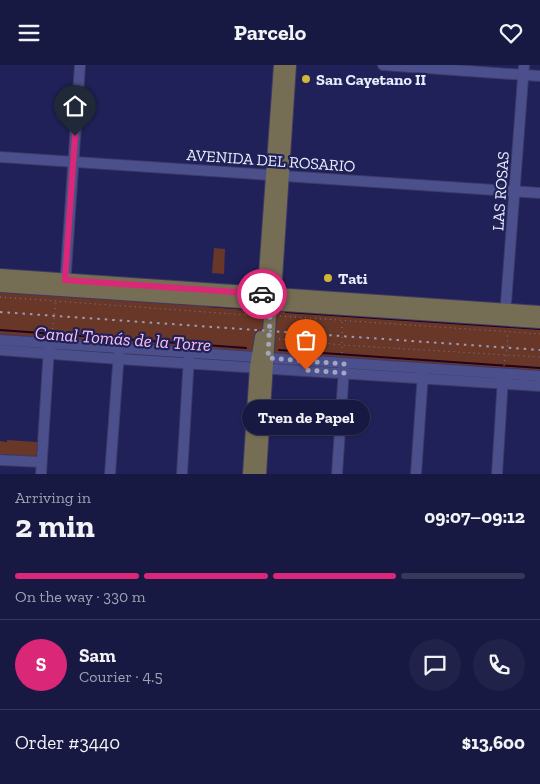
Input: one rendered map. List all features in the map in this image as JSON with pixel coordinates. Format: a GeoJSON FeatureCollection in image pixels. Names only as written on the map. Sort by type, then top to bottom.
{"type":"FeatureCollection","features":[{"type":"Feature","properties":{"kind":"main road"},"geometry":{"type":"LineString","coordinates":[[249,474],[269,299],[277,175],[280,65]]}},
{"type":"Feature","properties":{"kind":"main road"},"geometry":{"type":"LineString","coordinates":[[277,175],[290,65]]}},
{"type":"Feature","properties":{"kind":"main road"},"geometry":{"type":"LineString","coordinates":[[0,275],[62,287]]}},
{"type":"Feature","properties":{"kind":"main road"},"geometry":{"type":"LineString","coordinates":[[0,286],[62,287],[269,299],[540,322]]}},
{"type":"Feature","properties":{"kind":"main road"},"geometry":{"type":"LineString","coordinates":[[260,474],[262,362],[269,338],[269,299]]}},
{"type":"Feature","properties":{"kind":"main road"},"geometry":{"type":"LineString","coordinates":[[506,319],[540,312]]}},
{"type":"Feature","properties":{"kind":"street"},"geometry":{"type":"LineString","coordinates":[[62,287],[80,65]]}},
{"type":"Feature","properties":{"kind":"street"},"geometry":{"type":"LineString","coordinates":[[383,65],[524,70],[540,76]]}},
{"type":"Feature","properties":{"kind":"street","name":"LAS ROSAS"},"geometry":{"type":"LineString","coordinates":[[506,319],[524,70]]}},
{"type":"Feature","properties":{"kind":"street","name":"AVENIDA DEL ROSARIO"},"geometry":{"type":"LineString","coordinates":[[0,157],[540,193]]}},
{"type":"Feature","properties":{"kind":"street"},"geometry":{"type":"LineString","coordinates":[[0,341],[50,344],[119,353],[503,379],[540,386]]}},
{"type":"Feature","properties":{"kind":"street"},"geometry":{"type":"LineString","coordinates":[[0,350],[50,344]]}},
{"type":"Feature","properties":{"kind":"street"},"geometry":{"type":"LineString","coordinates":[[41,474],[50,344]]}},
{"type":"Feature","properties":{"kind":"street"},"geometry":{"type":"LineString","coordinates":[[110,474],[119,353]]}},
{"type":"Feature","properties":{"kind":"street"},"geometry":{"type":"LineString","coordinates":[[182,474],[189,358]]}},
{"type":"Feature","properties":{"kind":"street"},"geometry":{"type":"LineString","coordinates":[[337,474],[344,368]]}},
{"type":"Feature","properties":{"kind":"street"},"geometry":{"type":"LineString","coordinates":[[416,474],[423,373]]}},
{"type":"Feature","properties":{"kind":"street"},"geometry":{"type":"LineString","coordinates":[[503,379],[540,376]]}},
{"type":"Feature","properties":{"kind":"street"},"geometry":{"type":"LineString","coordinates":[[497,474],[503,379]]}},
{"type":"Feature","properties":{"kind":"street"},"geometry":{"type":"LineString","coordinates":[[0,459],[41,462]]}},
{"type":"Feature","properties":{"kind":"path"},"geometry":{"type":"LineString","coordinates":[[50,344],[62,287]]}},
{"type":"Feature","properties":{"kind":"path"},"geometry":{"type":"LineString","coordinates":[[342,317],[342,350]]}},
{"type":"Feature","properties":{"kind":"path"},"geometry":{"type":"LineString","coordinates":[[504,361],[508,342],[506,319]]}},
{"type":"Feature","properties":{"kind":"path"},"geometry":{"type":"LineString","coordinates":[[269,338],[342,345],[540,357]]}},
{"type":"Feature","properties":{"kind":"shaded area"},"geometry":{"type":"Polygon","coordinates":[[[214,248],[225,249],[224,274],[212,273],[214,248]]]}},
{"type":"Feature","properties":{"kind":"shaded area"},"geometry":{"type":"Polygon","coordinates":[[[0,275],[540,312],[540,376],[0,340],[0,275]]]}},
{"type":"Feature","properties":{"kind":"shaded area"},"geometry":{"type":"Polygon","coordinates":[[[7,440],[37,442],[37,454],[34,457],[0,454],[0,441],[7,442],[7,440]]]}},
{"type":"Feature","properties":{"kind":"waterway"},"geometry":{"type":"LineString","coordinates":[[208,306],[249,309]]}},
{"type":"Feature","properties":{"kind":"waterway"},"geometry":{"type":"LineString","coordinates":[[286,312],[540,329]]}},
{"type":"Feature","properties":{"kind":"waterway","name":"Canal Tomás de la Torre"},"geometry":{"type":"LineString","coordinates":[[0,330],[246,348]]}},
{"type":"Feature","properties":{"kind":"waterway","name":"Canal Tomás de la Torre"},"geometry":{"type":"LineString","coordinates":[[279,350],[540,368]]}},
{"type":"Feature","properties":{"kind":"railway"},"geometry":{"type":"LineString","coordinates":[[0,312],[540,350]]}},
{"type":"Feature","properties":{"kind":"way so far"},"geometry":{"type":"LineString","coordinates":[[262,294],[275,295],[270,316],[268,358],[344,364],[344,373],[306,370]]}},
{"type":"Feature","properties":{"kind":"place","name":"San Cayetano II"},"geometry":{"type":"Point","coordinates":[306,79]}},
{"type":"Feature","properties":{"kind":"place","name":"Tati"},"geometry":{"type":"Point","coordinates":[328,278]}},
{"type":"Feature","properties":{"kind":"place","name":"Tren de Papel"},"geometry":{"type":"Point","coordinates":[306,370]}},
{"type":"Feature","properties":{"kind":"route"},"geometry":{"type":"LineString","coordinates":[[75,136],[65,280],[262,294]]}}]}
